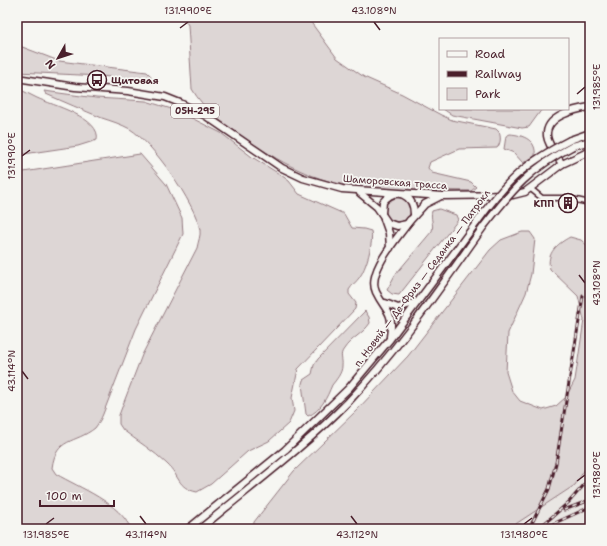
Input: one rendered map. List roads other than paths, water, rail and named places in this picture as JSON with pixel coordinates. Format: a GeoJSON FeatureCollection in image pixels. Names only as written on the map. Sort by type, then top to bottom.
{"type":"FeatureCollection","features":[{"type":"Feature","properties":{"kind":"main road","name":"Шаморовская трасса"},"geometry":{"type":"LineString","coordinates":[[17,78],[75,87],[128,91],[165,97],[206,116],[282,168],[303,178],[324,185],[357,191],[443,196],[508,196],[531,189]]}},
{"type":"Feature","properties":{"kind":"main road"},"geometry":{"type":"LineString","coordinates":[[562,164],[548,140],[549,127],[554,121],[567,113],[590,107]]}},
{"type":"Feature","properties":{"kind":"main road","name":"п. Новый — Де-Фриз — Седанка — Патрокл"},"geometry":{"type":"LineString","coordinates":[[188,529],[285,450],[349,388],[390,339],[502,188],[520,171],[543,154],[570,140],[590,133]]}},
{"type":"Feature","properties":{"kind":"main road","name":"п. Новый — Де-Фриз — Седанка — Патрокл"},"geometry":{"type":"LineString","coordinates":[[200,529],[290,456],[348,402],[405,334],[484,226],[509,194],[526,176],[547,160],[573,146],[590,141]]}},
{"type":"Feature","properties":{"kind":"main road","name":"05Н-295"},"geometry":{"type":"LineString","coordinates":[[531,189],[562,164],[590,151]]}},
{"type":"Feature","properties":{"kind":"main road","name":"05Н-295"},"geometry":{"type":"LineString","coordinates":[[357,191],[372,202],[392,225],[397,226],[407,224],[414,214],[428,201],[443,196]]}},
{"type":"Feature","properties":{"kind":"main road"},"geometry":{"type":"LineString","coordinates":[[383,216],[383,202],[392,194],[398,193],[405,195],[411,200],[414,206],[414,214]]}},
{"type":"Feature","properties":{"kind":"main road","name":"05Н-295"},"geometry":{"type":"LineString","coordinates":[[383,216],[389,233],[390,248]]}},
{"type":"Feature","properties":{"kind":"main road"},"geometry":{"type":"LineString","coordinates":[[390,339],[391,317],[375,290],[374,280],[376,272],[390,248],[410,220]]}},
{"type":"Feature","properties":{"kind":"main road"},"geometry":{"type":"LineString","coordinates":[[382,301],[388,306],[398,308],[417,302]]}},
{"type":"Feature","properties":{"kind":"street"},"geometry":{"type":"LineString","coordinates":[[531,189],[542,198],[567,198],[590,203]]}},
{"type":"Feature","properties":{"kind":"railway"},"geometry":{"type":"LineString","coordinates":[[529,529],[549,489],[556,463],[583,296]]}},
{"type":"Feature","properties":{"kind":"railway"},"geometry":{"type":"LineString","coordinates":[[538,529],[569,502],[590,478]]}},
{"type":"Feature","properties":{"kind":"railway"},"geometry":{"type":"LineString","coordinates":[[564,510],[590,500]]}},
{"type":"Feature","properties":{"kind":"railway"},"geometry":{"type":"LineString","coordinates":[[546,527],[590,507]]}},
{"type":"Feature","properties":{"kind":"place","name":"Щитовая"},"geometry":{"type":"Point","coordinates":[97,80]}},
{"type":"Feature","properties":{"kind":"place","name":"КПП"},"geometry":{"type":"Point","coordinates":[568,203]}}]}
